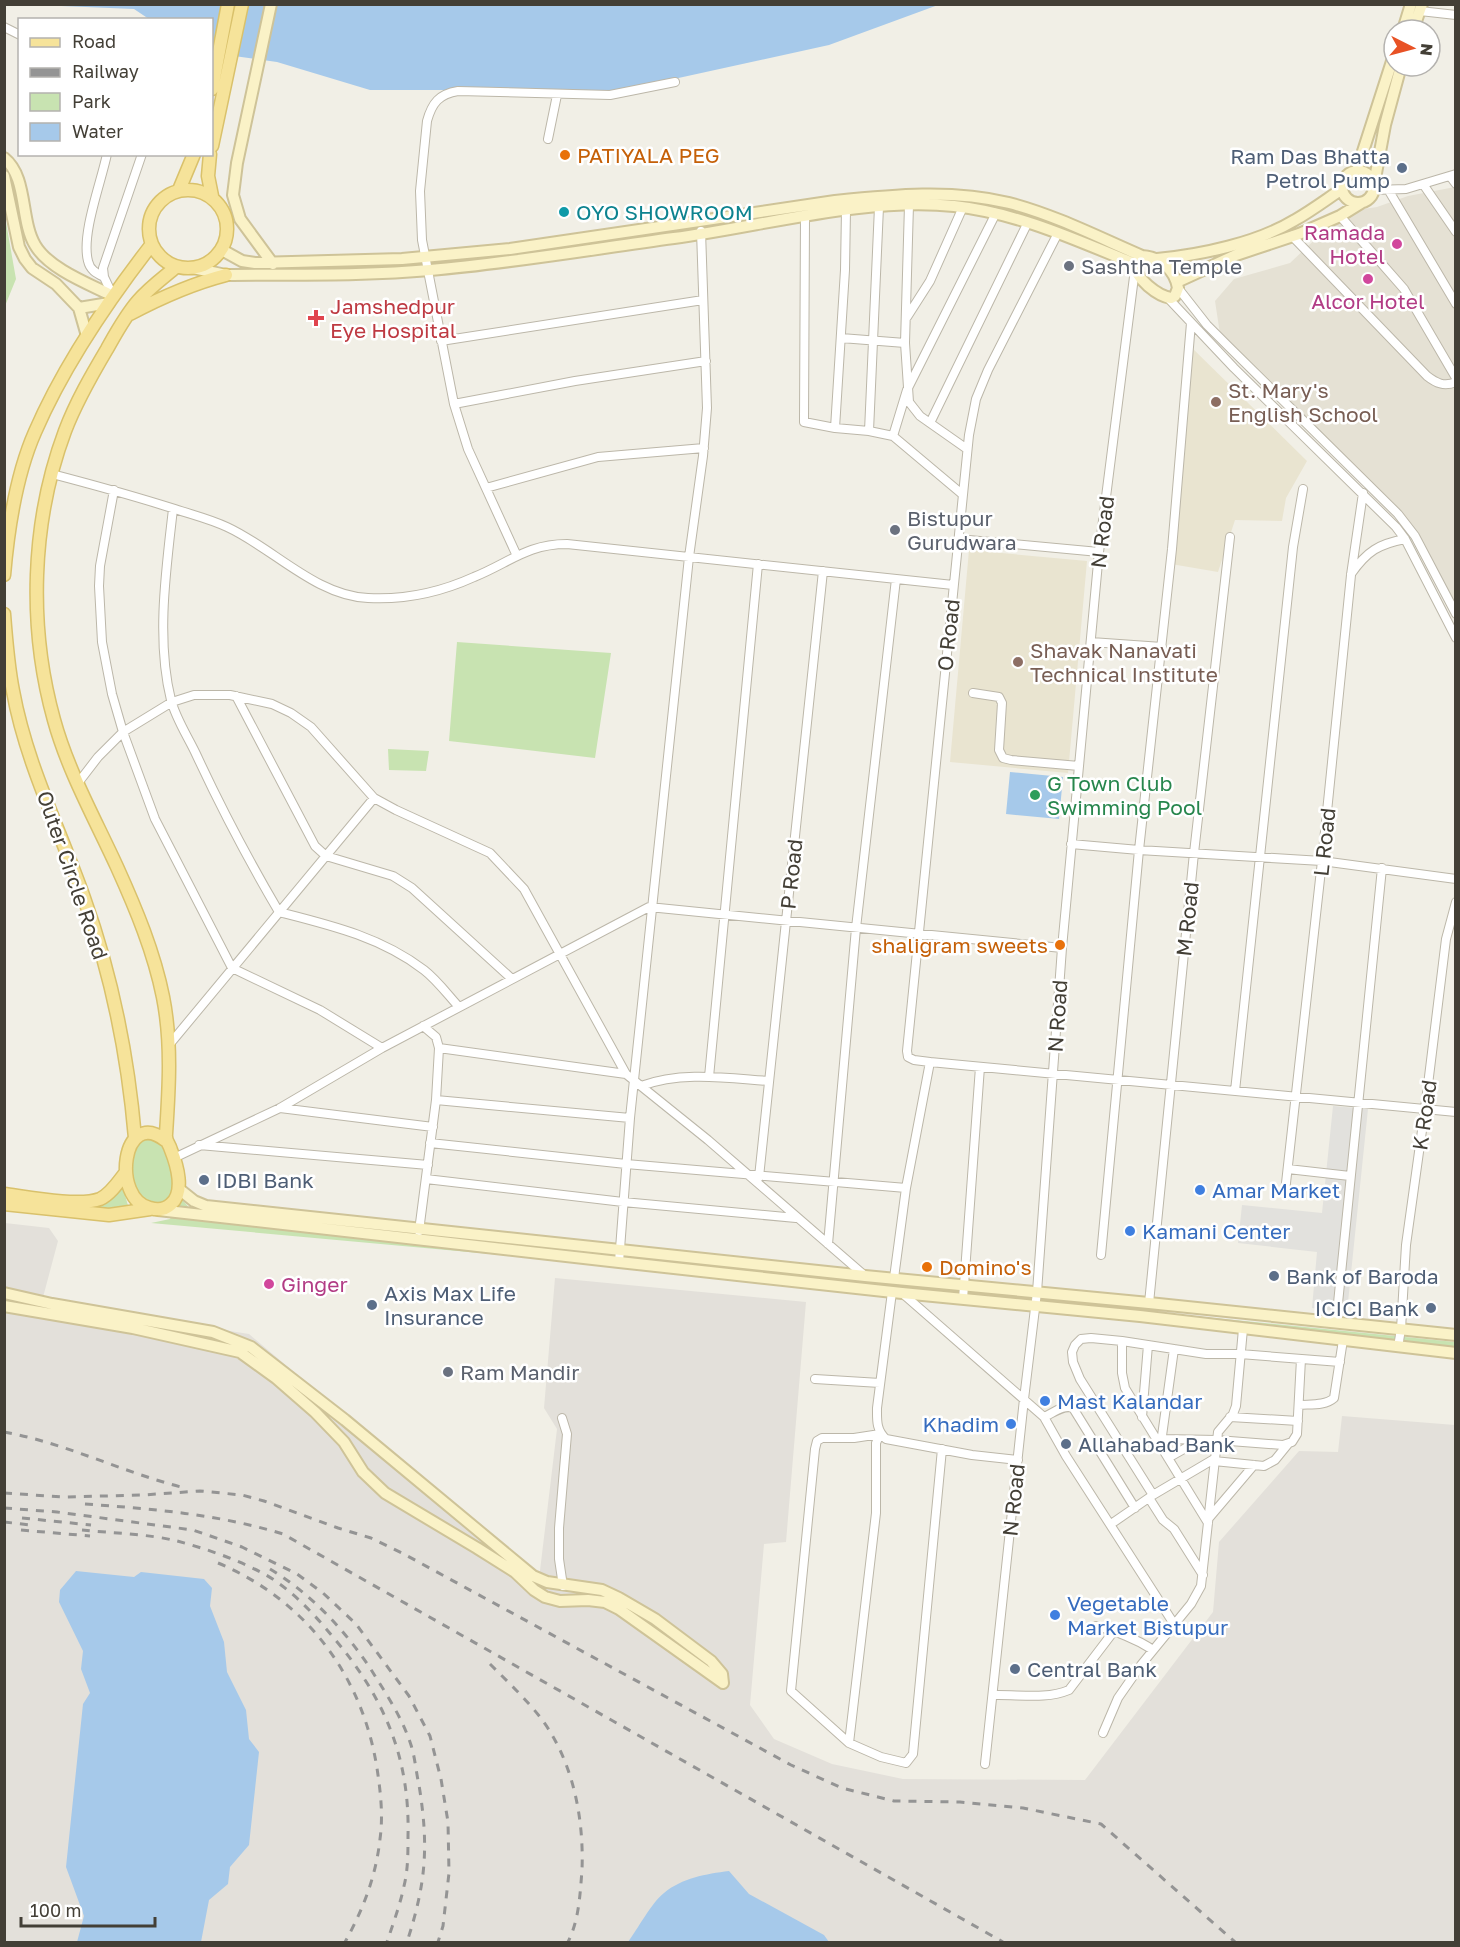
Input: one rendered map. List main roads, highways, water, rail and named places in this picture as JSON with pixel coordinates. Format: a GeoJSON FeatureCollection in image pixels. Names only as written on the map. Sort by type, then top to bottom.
{"type":"FeatureCollection","features":[{"type":"Feature","properties":{"kind":"main road"},"geometry":{"type":"LineString","coordinates":[[213,134],[228,4]]}},
{"type":"Feature","properties":{"kind":"main road"},"geometry":{"type":"LineString","coordinates":[[217,86],[242,4]]}},
{"type":"Feature","properties":{"kind":"main road"},"geometry":{"type":"LineString","coordinates":[[179,190],[193,156]]}},
{"type":"Feature","properties":{"kind":"main road"},"geometry":{"type":"LineString","coordinates":[[210,156],[208,176],[212,196]]}},
{"type":"Feature","properties":{"kind":"main road"},"geometry":{"type":"LineString","coordinates":[[196,189],[212,196],[222,208],[228,223],[227,238],[222,250],[215,259],[205,265],[193,268],[176,267],[162,258],[152,244],[148,227],[153,211],[164,197],[179,190],[196,189]]}},
{"type":"Feature","properties":{"kind":"main road"},"geometry":{"type":"LineString","coordinates":[[4,575],[14,503],[34,433],[87,336],[152,244]]}},
{"type":"Feature","properties":{"kind":"main road"},"geometry":{"type":"LineString","coordinates":[[165,1140],[169,1106],[169,1045],[163,998],[152,955],[136,910],[78,783],[54,720],[44,679],[39,644],[38,567],[42,520],[52,474],[65,430],[88,379],[127,315],[147,291],[176,267]]}},
{"type":"Feature","properties":{"kind":"main road"},"geometry":{"type":"LineString","coordinates":[[127,315],[168,294],[226,275]]}},
{"type":"Feature","properties":{"kind":"main road"},"geometry":{"type":"LineString","coordinates":[[111,299],[127,315]]}},
{"type":"Feature","properties":{"kind":"main road","name":"Outer Circle Road"},"geometry":{"type":"LineString","coordinates":[[4,614],[13,693],[28,747],[85,899],[111,986],[128,1076],[135,1138]]}},
{"type":"Feature","properties":{"kind":"main road"},"geometry":{"type":"LineString","coordinates":[[4,1204],[109,1215],[166,1208],[171,1204],[179,1189],[174,1158],[165,1140],[148,1133],[135,1138],[128,1151],[126,1172],[133,1196],[143,1206],[153,1209]]}},
{"type":"Feature","properties":{"kind":"main road"},"geometry":{"type":"LineString","coordinates":[[4,1194],[90,1201],[108,1194],[126,1172]]}},
{"type":"Feature","properties":{"kind":"water"},"geometry":{"type":"Polygon","coordinates":[[[37,5],[938,5],[829,45],[610,93],[370,90],[277,62],[213,53],[213,18],[148,18],[134,9],[37,5]]]}},
{"type":"Feature","properties":{"kind":"water","name":"G Town Club Swimming Pool"},"geometry":{"type":"Polygon","coordinates":[[[1010,772],[1063,777],[1059,819],[1006,814],[1010,772]]]}},
{"type":"Feature","properties":{"kind":"water"},"geometry":{"type":"Polygon","coordinates":[[[76,1571],[134,1577],[141,1572],[204,1579],[212,1588],[210,1606],[224,1642],[227,1672],[246,1710],[249,1739],[259,1752],[249,1845],[230,1867],[228,1884],[209,1900],[201,1942],[77,1942],[84,1916],[66,1867],[83,1704],[90,1693],[81,1669],[83,1651],[59,1602],[60,1590],[76,1571]]]}},
{"type":"Feature","properties":{"kind":"water"},"geometry":{"type":"Polygon","coordinates":[[[729,1871],[749,1894],[824,1935],[829,1942],[628,1942],[655,1903],[671,1888],[695,1878],[729,1871]]]}},
{"type":"Feature","properties":{"kind":"railway"},"geometry":{"type":"LineString","coordinates":[[4,1432],[50,1443],[185,1488]]}},
{"type":"Feature","properties":{"kind":"railway"},"geometry":{"type":"LineString","coordinates":[[4,1493],[64,1497],[200,1491],[242,1495],[371,1538],[791,1765],[842,1788],[894,1801],[960,1802],[1023,1808],[1101,1824],[1235,1942]]}},
{"type":"Feature","properties":{"kind":"railway"},"geometry":{"type":"LineString","coordinates":[[85,1504],[160,1510],[209,1517],[283,1534],[1003,1942]]}},
{"type":"Feature","properties":{"kind":"railway"},"geometry":{"type":"LineString","coordinates":[[4,1508],[57,1512],[193,1530],[242,1547],[297,1574],[323,1593],[356,1624],[409,1696],[430,1736],[441,1779],[448,1822],[449,1873],[443,1926],[438,1942]]}},
{"type":"Feature","properties":{"kind":"railway"},"geometry":{"type":"LineString","coordinates":[[22,1518],[91,1525]]}},
{"type":"Feature","properties":{"kind":"railway"},"geometry":{"type":"LineString","coordinates":[[4,1522],[31,1525]]}},
{"type":"Feature","properties":{"kind":"railway"},"geometry":{"type":"LineString","coordinates":[[21,1530],[90,1536]]}},
{"type":"Feature","properties":{"kind":"railway"},"geometry":{"type":"LineString","coordinates":[[82,1530],[143,1535],[177,1541],[223,1555],[256,1570],[276,1581],[302,1603],[326,1628],[351,1660],[367,1682],[380,1706],[399,1754],[404,1780],[407,1807],[407,1868],[387,1942]]}},
{"type":"Feature","properties":{"kind":"railway"},"geometry":{"type":"LineString","coordinates":[[218,1563],[250,1579],[305,1621],[327,1647],[360,1707],[371,1740],[378,1775],[381,1831],[368,1892],[345,1942]]}},
{"type":"Feature","properties":{"kind":"railway"},"geometry":{"type":"LineString","coordinates":[[270,1569],[299,1589],[349,1639],[370,1668],[398,1715],[414,1754],[425,1846],[422,1883],[407,1942]]}},
{"type":"Feature","properties":{"kind":"railway"},"geometry":{"type":"LineString","coordinates":[[490,1664],[540,1717],[561,1752],[574,1790],[581,1830],[582,1870],[577,1916],[568,1942]]}},
{"type":"Feature","properties":{"kind":"place","name":"PATIYALA PEG"},"geometry":{"type":"Point","coordinates":[565,155]}},
{"type":"Feature","properties":{"kind":"place","name":"Ram Das Bhatta Petrol Pump"},"geometry":{"type":"Point","coordinates":[1402,168]}},
{"type":"Feature","properties":{"kind":"place","name":"OYO SHOWROOM"},"geometry":{"type":"Point","coordinates":[564,212]}},
{"type":"Feature","properties":{"kind":"place","name":"Ramada Hotel"},"geometry":{"type":"Point","coordinates":[1397,244]}},
{"type":"Feature","properties":{"kind":"place","name":"Sashtha Temple"},"geometry":{"type":"Point","coordinates":[1069,266]}},
{"type":"Feature","properties":{"kind":"place","name":"Alcor Hotel"},"geometry":{"type":"Point","coordinates":[1368,279]}},
{"type":"Feature","properties":{"kind":"place","name":"Jamshedpur Eye Hospital"},"geometry":{"type":"Point","coordinates":[316,318]}},
{"type":"Feature","properties":{"kind":"place","name":"St. Mary's English School"},"geometry":{"type":"Point","coordinates":[1216,402]}},
{"type":"Feature","properties":{"kind":"place","name":"Bistupur Gurudwara"},"geometry":{"type":"Point","coordinates":[895,530]}},
{"type":"Feature","properties":{"kind":"place","name":"Shavak Nanavati Technical Institute"},"geometry":{"type":"Point","coordinates":[1018,662]}},
{"type":"Feature","properties":{"kind":"place","name":"G Town Club Swimming Pool"},"geometry":{"type":"Point","coordinates":[1035,795]}},
{"type":"Feature","properties":{"kind":"place","name":"shaligram sweets"},"geometry":{"type":"Point","coordinates":[1060,945]}},
{"type":"Feature","properties":{"kind":"place","name":"IDBI Bank"},"geometry":{"type":"Point","coordinates":[204,1180]}},
{"type":"Feature","properties":{"kind":"place","name":"Amar Market"},"geometry":{"type":"Point","coordinates":[1200,1190]}},
{"type":"Feature","properties":{"kind":"place","name":"Kamani Center"},"geometry":{"type":"Point","coordinates":[1130,1231]}},
{"type":"Feature","properties":{"kind":"place","name":"Domino's"},"geometry":{"type":"Point","coordinates":[927,1267]}},
{"type":"Feature","properties":{"kind":"place","name":"Bank of Baroda"},"geometry":{"type":"Point","coordinates":[1274,1276]}},
{"type":"Feature","properties":{"kind":"place","name":"Ginger"},"geometry":{"type":"Point","coordinates":[269,1284]}},
{"type":"Feature","properties":{"kind":"place","name":"Axis Max Life Insurance"},"geometry":{"type":"Point","coordinates":[372,1305]}},
{"type":"Feature","properties":{"kind":"place","name":"ICICI Bank"},"geometry":{"type":"Point","coordinates":[1431,1308]}},
{"type":"Feature","properties":{"kind":"place","name":"Ram Mandir"},"geometry":{"type":"Point","coordinates":[448,1372]}},
{"type":"Feature","properties":{"kind":"place","name":"Mast Kalandar"},"geometry":{"type":"Point","coordinates":[1045,1401]}},
{"type":"Feature","properties":{"kind":"place","name":"Khadim"},"geometry":{"type":"Point","coordinates":[1011,1424]}},
{"type":"Feature","properties":{"kind":"place","name":"Allahabad Bank"},"geometry":{"type":"Point","coordinates":[1066,1444]}},
{"type":"Feature","properties":{"kind":"place","name":"Vegetable Market Bistupur"},"geometry":{"type":"Point","coordinates":[1055,1615]}},
{"type":"Feature","properties":{"kind":"place","name":"Central Bank"},"geometry":{"type":"Point","coordinates":[1015,1669]}}]}
